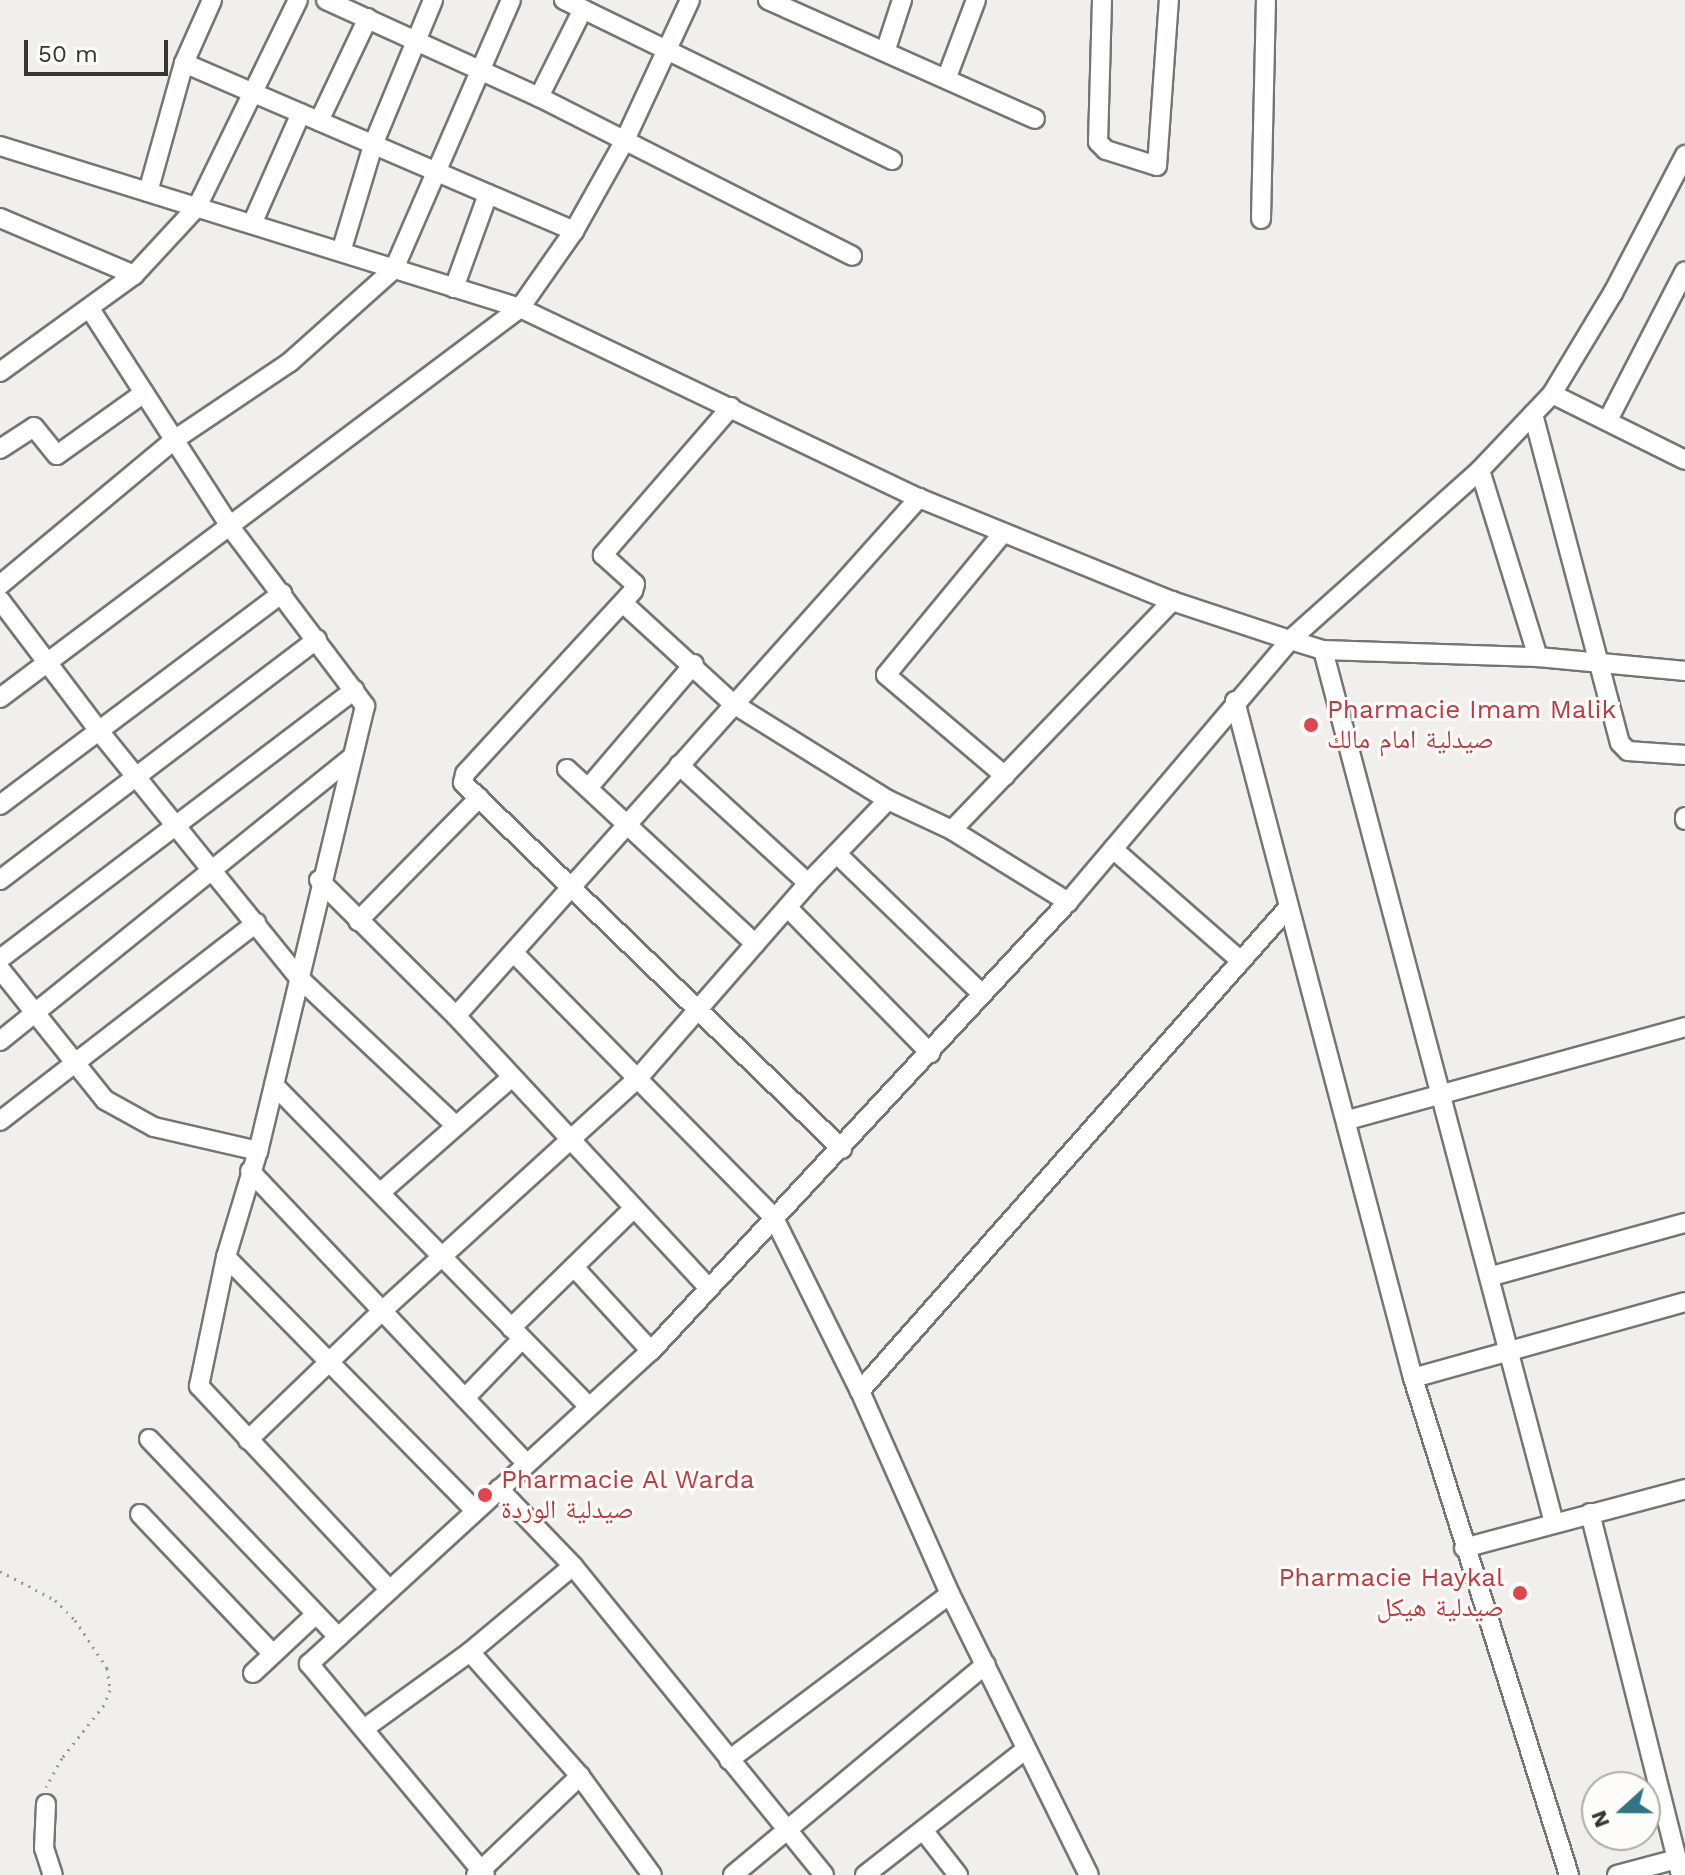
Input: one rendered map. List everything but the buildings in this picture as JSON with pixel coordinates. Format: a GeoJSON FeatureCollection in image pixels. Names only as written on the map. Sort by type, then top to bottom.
{"type":"FeatureCollection","features":[{"type":"Feature","properties":{"kind":"street"},"geometry":{"type":"LineString","coordinates":[[148,192],[184,63],[212,0]]}},
{"type":"Feature","properties":{"kind":"street"},"geometry":{"type":"LineString","coordinates":[[0,372],[134,275],[197,207],[250,92],[298,0]]}},
{"type":"Feature","properties":{"kind":"street"},"geometry":{"type":"LineString","coordinates":[[341,252],[373,145],[433,0]]}},
{"type":"Feature","properties":{"kind":"street"},"geometry":{"type":"LineString","coordinates":[[0,585],[174,440],[290,362],[394,269],[511,0]]}},
{"type":"Feature","properties":{"kind":"street"},"geometry":{"type":"LineString","coordinates":[[564,0],[892,160]]}},
{"type":"Feature","properties":{"kind":"street"},"geometry":{"type":"LineString","coordinates":[[0,698],[231,528],[520,308],[574,231],[625,140],[690,0]]}},
{"type":"Feature","properties":{"kind":"street"},"geometry":{"type":"LineString","coordinates":[[768,0],[798,6],[1035,119]]}},
{"type":"Feature","properties":{"kind":"street"},"geometry":{"type":"LineString","coordinates":[[886,49],[902,0]]}},
{"type":"Feature","properties":{"kind":"street"},"geometry":{"type":"LineString","coordinates":[[947,77],[976,0]]}},
{"type":"Feature","properties":{"kind":"street"},"geometry":{"type":"LineString","coordinates":[[1102,0],[1098,142],[1106,150],[1157,166],[1169,0]]}},
{"type":"Feature","properties":{"kind":"street"},"geometry":{"type":"LineString","coordinates":[[1261,219],[1266,0]]}},
{"type":"Feature","properties":{"kind":"street"},"geometry":{"type":"LineString","coordinates":[[338,2],[539,97],[852,256]]}},
{"type":"Feature","properties":{"kind":"street"},"geometry":{"type":"LineString","coordinates":[[539,97],[583,9]]}},
{"type":"Feature","properties":{"kind":"street"},"geometry":{"type":"LineString","coordinates":[[252,224],[368,18]]}},
{"type":"Feature","properties":{"kind":"street"},"geometry":{"type":"LineString","coordinates":[[184,63],[574,231]]}},
{"type":"Feature","properties":{"kind":"street"},"geometry":{"type":"LineString","coordinates":[[0,146],[520,308],[919,498],[1172,601],[1290,640],[1323,650],[1538,657],[1603,666],[1685,671]]}},
{"type":"Feature","properties":{"kind":"street"},"geometry":{"type":"LineString","coordinates":[[580,1776],[480,1873],[365,1728],[309,1664],[651,1351],[708,1287],[842,1149],[1068,902],[1235,701],[1290,640],[1480,470],[1552,394],[1613,293],[1685,155]]}},
{"type":"Feature","properties":{"kind":"street"},"geometry":{"type":"LineString","coordinates":[[454,288],[488,194]]}},
{"type":"Feature","properties":{"kind":"street"},"geometry":{"type":"LineString","coordinates":[[0,218],[134,275]]}},
{"type":"Feature","properties":{"kind":"street"},"geometry":{"type":"LineString","coordinates":[[1609,418],[1685,271]]}},
{"type":"Feature","properties":{"kind":"street"},"geometry":{"type":"LineString","coordinates":[[90,309],[231,528],[365,706],[319,880],[258,1151],[226,1257],[199,1386],[390,1590]]}},
{"type":"Feature","properties":{"kind":"street"},"geometry":{"type":"LineString","coordinates":[[0,449],[34,427],[57,455],[144,393]]}},
{"type":"Feature","properties":{"kind":"street"},"geometry":{"type":"LineString","coordinates":[[1552,394],[1609,418],[1685,460]]}},
{"type":"Feature","properties":{"kind":"street"},"geometry":{"type":"LineString","coordinates":[[731,407],[603,555],[635,584],[623,603],[465,774],[463,783],[696,1013],[842,1149]]}},
{"type":"Feature","properties":{"kind":"street"},"geometry":{"type":"LineString","coordinates":[[1533,414],[1623,748],[1685,755]]}},
{"type":"Feature","properties":{"kind":"street"},"geometry":{"type":"LineString","coordinates":[[1480,470],[1538,657]]}},
{"type":"Feature","properties":{"kind":"street"},"geometry":{"type":"LineString","coordinates":[[456,1016],[571,889],[625,822],[919,498]]}},
{"type":"Feature","properties":{"kind":"street"},"geometry":{"type":"LineString","coordinates":[[1003,533],[886,675],[1005,776]]}},
{"type":"Feature","properties":{"kind":"street"},"geometry":{"type":"LineString","coordinates":[[0,805],[282,593]]}},
{"type":"Feature","properties":{"kind":"street"},"geometry":{"type":"LineString","coordinates":[[0,600],[46,664],[298,977],[456,1126]]}},
{"type":"Feature","properties":{"kind":"street"},"geometry":{"type":"LineString","coordinates":[[952,830],[1172,601]]}},
{"type":"Feature","properties":{"kind":"street"},"geometry":{"type":"LineString","coordinates":[[623,603],[694,664],[732,703],[888,800],[952,830],[1068,902]]}},
{"type":"Feature","properties":{"kind":"street"},"geometry":{"type":"LineString","coordinates":[[0,880],[317,639]]}},
{"type":"Feature","properties":{"kind":"street"},"geometry":{"type":"LineString","coordinates":[[1323,650],[1492,1276],[1554,1523]]}},
{"type":"Feature","properties":{"kind":"street"},"geometry":{"type":"LineString","coordinates":[[588,788],[694,664]]}},
{"type":"Feature","properties":{"kind":"street"},"geometry":{"type":"LineString","coordinates":[[0,959],[355,690]]}},
{"type":"Feature","properties":{"kind":"street"},"geometry":{"type":"LineString","coordinates":[[1235,701],[1287,909],[1348,1120],[1413,1378],[1569,1875]]}},
{"type":"Feature","properties":{"kind":"street"},"geometry":{"type":"LineString","coordinates":[[0,1041],[352,757]]}},
{"type":"Feature","properties":{"kind":"street"},"geometry":{"type":"LineString","coordinates":[[679,765],[808,883]]}},
{"type":"Feature","properties":{"kind":"street"},"geometry":{"type":"LineString","coordinates":[[567,769],[755,944]]}},
{"type":"Feature","properties":{"kind":"street"},"geometry":{"type":"LineString","coordinates":[[358,921],[479,798]]}},
{"type":"Feature","properties":{"kind":"street"},"geometry":{"type":"LineString","coordinates":[[248,1440],[382,1311],[639,1077],[789,909],[808,883],[888,800]]}},
{"type":"Feature","properties":{"kind":"street"},"geometry":{"type":"LineString","coordinates":[[1113,849],[1241,961]]}},
{"type":"Feature","properties":{"kind":"street"},"geometry":{"type":"LineString","coordinates":[[837,854],[982,994]]}},
{"type":"Feature","properties":{"kind":"street"},"geometry":{"type":"LineString","coordinates":[[319,880],[456,1016],[708,1287]]}},
{"type":"Feature","properties":{"kind":"street"},"geometry":{"type":"LineString","coordinates":[[789,909],[930,1053]]}},
{"type":"Feature","properties":{"kind":"street"},"geometry":{"type":"LineString","coordinates":[[860,1391],[1287,909]]}},
{"type":"Feature","properties":{"kind":"street"},"geometry":{"type":"LineString","coordinates":[[0,1121],[256,923]]}},
{"type":"Feature","properties":{"kind":"street"},"geometry":{"type":"LineString","coordinates":[[514,953],[774,1218],[860,1391],[950,1594],[1089,1875]]}},
{"type":"Feature","properties":{"kind":"street"},"geometry":{"type":"LineString","coordinates":[[0,969],[73,1064],[105,1100],[154,1127],[258,1151]]}},
{"type":"Feature","properties":{"kind":"street"},"geometry":{"type":"LineString","coordinates":[[1348,1120],[1444,1096],[1685,1027]]}},
{"type":"Feature","properties":{"kind":"street"},"geometry":{"type":"LineString","coordinates":[[381,1192],[512,1077]]}},
{"type":"Feature","properties":{"kind":"street"},"geometry":{"type":"LineString","coordinates":[[274,1085],[445,1255],[516,1334],[589,1407]]}},
{"type":"Feature","properties":{"kind":"street"},"geometry":{"type":"LineString","coordinates":[[250,1171],[527,1464]]}},
{"type":"Feature","properties":{"kind":"street"},"geometry":{"type":"LineString","coordinates":[[465,1398],[574,1267],[633,1209]]}},
{"type":"Feature","properties":{"kind":"street"},"geometry":{"type":"LineString","coordinates":[[1492,1276],[1685,1223]]}},
{"type":"Feature","properties":{"kind":"street"},"geometry":{"type":"LineString","coordinates":[[226,1257],[327,1364],[476,1511]]}},
{"type":"Feature","properties":{"kind":"street"},"geometry":{"type":"LineString","coordinates":[[574,1267],[651,1351]]}},
{"type":"Feature","properties":{"kind":"street"},"geometry":{"type":"LineString","coordinates":[[1413,1378],[1685,1302]]}},
{"type":"Feature","properties":{"kind":"street"},"geometry":{"type":"LineString","coordinates":[[149,1439],[338,1637]]}},
{"type":"Feature","properties":{"kind":"street"},"geometry":{"type":"LineString","coordinates":[[499,1489],[573,1566],[824,1875]]}},
{"type":"Feature","properties":{"kind":"street"},"geometry":{"type":"LineString","coordinates":[[1464,1548],[1685,1489]]}},
{"type":"Feature","properties":{"kind":"street"},"geometry":{"type":"LineString","coordinates":[[1590,1513],[1679,1867],[1617,1875]]}},
{"type":"Feature","properties":{"kind":"street"},"geometry":{"type":"LineString","coordinates":[[140,1514],[273,1654]]}},
{"type":"Feature","properties":{"kind":"street"},"geometry":{"type":"LineString","coordinates":[[365,1728],[470,1652],[573,1566]]}},
{"type":"Feature","properties":{"kind":"street"},"geometry":{"type":"LineString","coordinates":[[729,1760],[950,1594]]}},
{"type":"Feature","properties":{"kind":"street"},"geometry":{"type":"LineString","coordinates":[[253,1673],[316,1614]]}},
{"type":"Feature","properties":{"kind":"street"},"geometry":{"type":"LineString","coordinates":[[470,1652],[580,1776],[652,1875]]}},
{"type":"Feature","properties":{"kind":"street"},"geometry":{"type":"LineString","coordinates":[[733,1875],[986,1664]]}},
{"type":"Feature","properties":{"kind":"street"},"geometry":{"type":"LineString","coordinates":[[865,1875],[1025,1750]]}},
{"type":"Feature","properties":{"kind":"street"},"geometry":{"type":"LineString","coordinates":[[46,1804],[44,1848],[53,1875]]}},
{"type":"Feature","properties":{"kind":"street"},"geometry":{"type":"LineString","coordinates":[[923,1830],[958,1875]]}},
{"type":"Feature","properties":{"kind":"path"},"geometry":{"type":"LineString","coordinates":[[0,1571],[55,1600],[75,1620],[107,1668],[110,1690],[104,1705],[52,1775],[46,1804]]}},
{"type":"Feature","properties":{"kind":"place","name":"Pharmacie Imam Malik صيدلية امام مالك"},"geometry":{"type":"Point","coordinates":[1311,725]}},
{"type":"Feature","properties":{"kind":"place","name":"Pharmacie Al Warda صيدلية الوردة"},"geometry":{"type":"Point","coordinates":[485,1495]}},
{"type":"Feature","properties":{"kind":"place","name":"Pharmacie Haykal صيدلية هيكل"},"geometry":{"type":"Point","coordinates":[1520,1593]}}]}
